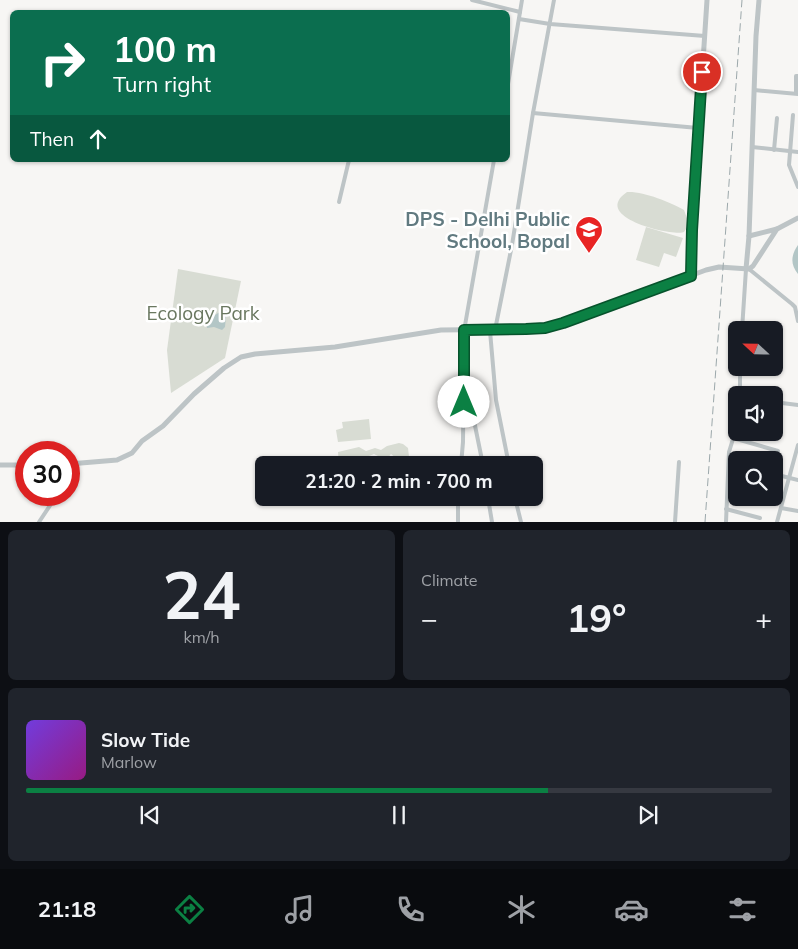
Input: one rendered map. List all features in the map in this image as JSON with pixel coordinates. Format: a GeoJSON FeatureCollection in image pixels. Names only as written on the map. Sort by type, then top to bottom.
{"type":"FeatureCollection","features":[{"type":"Feature","properties":{"kind":"street"},"geometry":{"type":"LineString","coordinates":[[472,0],[520,12]]}},
{"type":"Feature","properties":{"kind":"street"},"geometry":{"type":"LineString","coordinates":[[510,72],[522,0]]}},
{"type":"Feature","properties":{"kind":"street"},"geometry":{"type":"LineString","coordinates":[[507,456],[496,400],[489,331],[512,245],[533,113],[554,0]]}},
{"type":"Feature","properties":{"kind":"street"},"geometry":{"type":"LineString","coordinates":[[691,276],[698,128],[707,0]]}},
{"type":"Feature","properties":{"kind":"street"},"geometry":{"type":"LineString","coordinates":[[743,321],[749,236],[759,0]]}},
{"type":"Feature","properties":{"kind":"street"},"geometry":{"type":"LineString","coordinates":[[519,19],[550,24],[705,36]]}},
{"type":"Feature","properties":{"kind":"street"},"geometry":{"type":"LineString","coordinates":[[754,90],[797,94],[796,76],[798,76]]}},
{"type":"Feature","properties":{"kind":"street"},"geometry":{"type":"LineString","coordinates":[[533,113],[698,128]]}},
{"type":"Feature","properties":{"kind":"street"},"geometry":{"type":"LineString","coordinates":[[793,114],[789,165],[798,187]]}},
{"type":"Feature","properties":{"kind":"street"},"geometry":{"type":"LineString","coordinates":[[774,150],[777,118]]}},
{"type":"Feature","properties":{"kind":"street"},"geometry":{"type":"LineString","coordinates":[[752,147],[798,152]]}},
{"type":"Feature","properties":{"kind":"street"},"geometry":{"type":"LineString","coordinates":[[339,202],[349,162]]}},
{"type":"Feature","properties":{"kind":"street"},"geometry":{"type":"LineString","coordinates":[[461,456],[464,330],[494,162]]}},
{"type":"Feature","properties":{"kind":"street"},"geometry":{"type":"LineString","coordinates":[[749,236],[776,229],[798,218]]}},
{"type":"Feature","properties":{"kind":"street"},"geometry":{"type":"LineString","coordinates":[[80,464],[117,460],[132,453],[142,441],[163,426],[200,388],[241,357],[335,346],[441,330],[489,331],[545,328],[719,267],[747,269],[753,266],[776,229]]}},
{"type":"Feature","properties":{"kind":"street"},"geometry":{"type":"LineString","coordinates":[[747,269],[796,307],[798,321]]}},
{"type":"Feature","properties":{"kind":"street"},"geometry":{"type":"LineString","coordinates":[[464,391],[470,400],[481,456]]}},
{"type":"Feature","properties":{"kind":"street"},"geometry":{"type":"LineString","coordinates":[[783,403],[798,405]]}},
{"type":"Feature","properties":{"kind":"street"},"geometry":{"type":"LineString","coordinates":[[743,441],[775,451]]}},
{"type":"Feature","properties":{"kind":"street"},"geometry":{"type":"LineString","coordinates":[[777,522],[798,445]]}},
{"type":"Feature","properties":{"kind":"street"},"geometry":{"type":"LineString","coordinates":[[675,522],[679,462]]}},
{"type":"Feature","properties":{"kind":"street"},"geometry":{"type":"LineString","coordinates":[[0,465],[15,466]]}},
{"type":"Feature","properties":{"kind":"street"},"geometry":{"type":"LineString","coordinates":[[783,476],[798,480]]}},
{"type":"Feature","properties":{"kind":"street"},"geometry":{"type":"LineString","coordinates":[[726,522],[728,485]]}},
{"type":"Feature","properties":{"kind":"street"},"geometry":{"type":"LineString","coordinates":[[39,522],[50,506]]}},
{"type":"Feature","properties":{"kind":"street"},"geometry":{"type":"LineString","coordinates":[[458,506],[458,522]]}},
{"type":"Feature","properties":{"kind":"street"},"geometry":{"type":"LineString","coordinates":[[489,506],[492,522]]}},
{"type":"Feature","properties":{"kind":"street"},"geometry":{"type":"LineString","coordinates":[[517,506],[521,522]]}},
{"type":"Feature","properties":{"kind":"street"},"geometry":{"type":"LineString","coordinates":[[726,508],[760,518]]}},
{"type":"Feature","properties":{"kind":"street"},"geometry":{"type":"LineString","coordinates":[[781,508],[798,511]]}},
{"type":"Feature","properties":{"kind":"green space"},"geometry":{"type":"Polygon","coordinates":[[[627,192],[641,193],[684,210],[688,221],[685,231],[678,233],[666,232],[638,224],[626,217],[619,210],[618,201],[627,192]]]}},
{"type":"Feature","properties":{"kind":"green space"},"geometry":{"type":"Polygon","coordinates":[[[646,227],[683,238],[676,257],[664,253],[659,267],[636,260],[646,227]]]}},
{"type":"Feature","properties":{"kind":"green space","name":"Ecology Park"},"geometry":{"type":"Polygon","coordinates":[[[178,269],[241,281],[225,358],[171,393],[167,350],[178,269]]]}},
{"type":"Feature","properties":{"kind":"green space"},"geometry":{"type":"Polygon","coordinates":[[[369,419],[371,439],[338,442],[336,430],[343,428],[342,422],[369,419]]]}},
{"type":"Feature","properties":{"kind":"green space"},"geometry":{"type":"Polygon","coordinates":[[[403,444],[408,448],[409,456],[393,456],[391,454],[389,456],[378,456],[374,454],[369,456],[338,456],[338,452],[359,447],[366,451],[375,448],[381,450],[387,446],[403,444]]]}},
{"type":"Feature","properties":{"kind":"shaded area"},"geometry":{"type":"Polygon","coordinates":[[[798,245],[798,274],[792,260],[798,245]]]}},
{"type":"Feature","properties":{"kind":"shaded area"},"geometry":{"type":"Polygon","coordinates":[[[220,312],[226,316],[225,327],[222,330],[214,327],[207,328],[207,317],[220,312]]]}},
{"type":"Feature","properties":{"kind":"railway"},"geometry":{"type":"LineString","coordinates":[[705,522],[742,0]]}},
{"type":"Feature","properties":{"kind":"place","name":"DPS - Delhi Public School, Bopal"},"geometry":{"type":"Point","coordinates":[589,254]}},
{"type":"Feature","properties":{"kind":"route"},"geometry":{"type":"LineString","coordinates":[[464,402],[464,330],[495,331],[545,328],[691,276],[702,72]]}}]}
